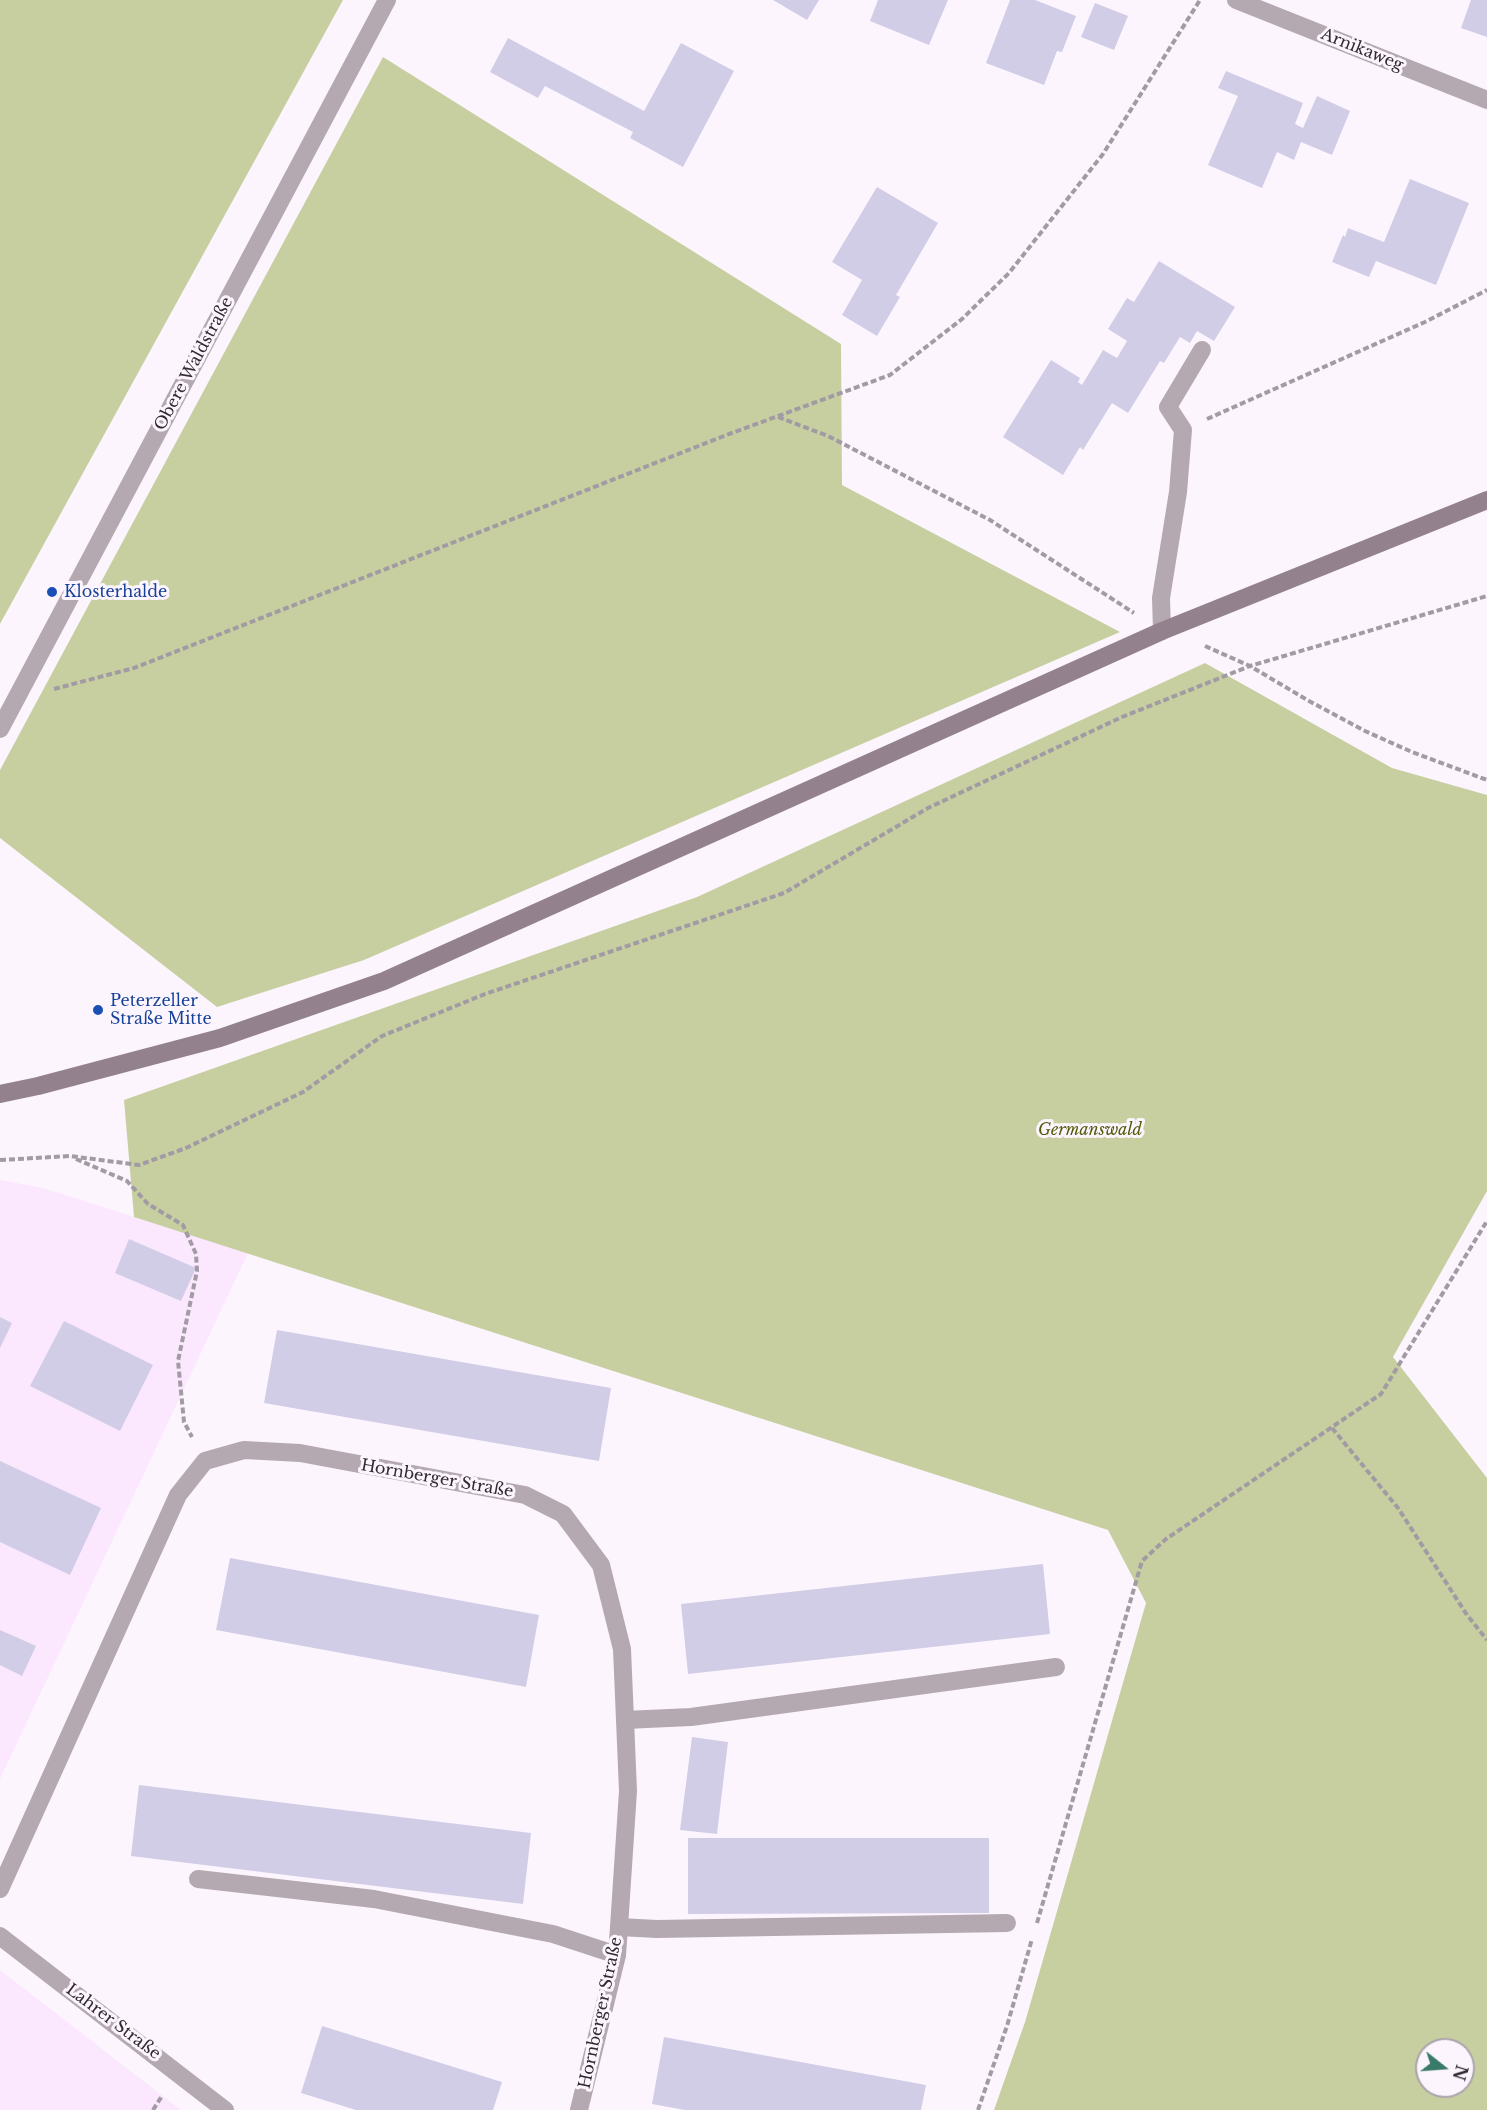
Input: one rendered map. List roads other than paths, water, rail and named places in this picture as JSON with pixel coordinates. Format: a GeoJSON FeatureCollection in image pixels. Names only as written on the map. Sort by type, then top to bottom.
{"type":"FeatureCollection","features":[{"type":"Feature","properties":{"kind":"main road"},"geometry":{"type":"LineString","coordinates":[[0,1094],[220,1038],[384,981],[1162,631],[1487,500]]}},
{"type":"Feature","properties":{"kind":"street","name":"Obere Waldstraße"},"geometry":{"type":"LineString","coordinates":[[0,729],[387,0]]}},
{"type":"Feature","properties":{"kind":"street","name":"Arnikaweg"},"geometry":{"type":"LineString","coordinates":[[1236,0],[1487,100]]}},
{"type":"Feature","properties":{"kind":"street"},"geometry":{"type":"LineString","coordinates":[[1162,631],[1161,598],[1178,492],[1183,430],[1168,406],[1202,350]]}},
{"type":"Feature","properties":{"kind":"street","name":"Hornberger Straße"},"geometry":{"type":"LineString","coordinates":[[0,1889],[178,1496],[205,1461],[244,1450],[300,1454],[525,1495],[563,1514],[601,1565],[622,1649],[628,1791],[617,1955],[579,2110]]}},
{"type":"Feature","properties":{"kind":"street"},"geometry":{"type":"LineString","coordinates":[[625,1720],[691,1717],[1056,1667]]}},
{"type":"Feature","properties":{"kind":"street"},"geometry":{"type":"LineString","coordinates":[[198,1879],[374,1899],[553,1934],[617,1955]]}},
{"type":"Feature","properties":{"kind":"street"},"geometry":{"type":"LineString","coordinates":[[619,1927],[657,1929],[1007,1923]]}},
{"type":"Feature","properties":{"kind":"street","name":"Lahrer Straße"},"geometry":{"type":"LineString","coordinates":[[0,1936],[225,2110]]}},
{"type":"Feature","properties":{"kind":"place","name":"Klosterhalde"},"geometry":{"type":"Point","coordinates":[52,592]}},
{"type":"Feature","properties":{"kind":"place","name":"Peterzeller Straße Mitte"},"geometry":{"type":"Point","coordinates":[98,1010]}},
{"type":"Feature","properties":{"kind":"park label","name":"Germanswald"},"geometry":{"type":"Point","coordinates":[1090,1130]}}]}
